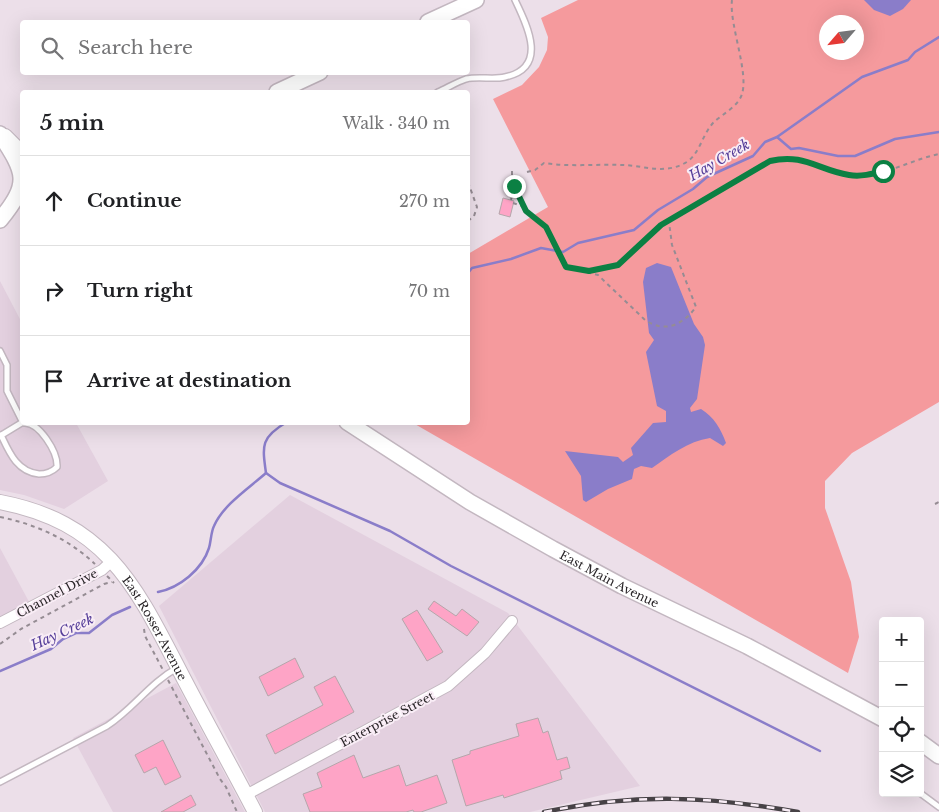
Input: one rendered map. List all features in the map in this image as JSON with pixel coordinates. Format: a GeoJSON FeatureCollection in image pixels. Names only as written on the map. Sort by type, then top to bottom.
{"type":"FeatureCollection","features":[{"type":"Feature","properties":{"kind":"main road"},"geometry":{"type":"LineString","coordinates":[[432,20],[476,0]]}},
{"type":"Feature","properties":{"kind":"main road"},"geometry":{"type":"LineString","coordinates":[[281,90],[314,75]]}},
{"type":"Feature","properties":{"kind":"main road"},"geometry":{"type":"LineString","coordinates":[[0,132],[18,166],[20,176]]}},
{"type":"Feature","properties":{"kind":"main road"},"geometry":{"type":"LineString","coordinates":[[0,220],[15,201],[20,190]]}},
{"type":"Feature","properties":{"kind":"main road"},"geometry":{"type":"LineString","coordinates":[[0,220],[20,211]]}},
{"type":"Feature","properties":{"kind":"main road","name":"East Main Avenue"},"geometry":{"type":"LineString","coordinates":[[352,425],[470,502],[553,549],[622,586],[748,646],[879,717]]}},
{"type":"Feature","properties":{"kind":"main road"},"geometry":{"type":"LineString","coordinates":[[924,745],[939,756]]}},
{"type":"Feature","properties":{"kind":"street"},"geometry":{"type":"LineString","coordinates":[[0,132],[20,151]]}},
{"type":"Feature","properties":{"kind":"street","name":"East Rosser Avenue"},"geometry":{"type":"LineString","coordinates":[[0,502],[30,508],[56,519],[92,541],[113,560],[136,589],[145,604],[255,812]]}},
{"type":"Feature","properties":{"kind":"street","name":"Channel Drive"},"geometry":{"type":"LineString","coordinates":[[0,623],[102,570],[113,560]]}},
{"type":"Feature","properties":{"kind":"street","name":"Enterprise Street"},"geometry":{"type":"LineString","coordinates":[[246,795],[441,690],[474,664],[512,622]]}},
{"type":"Feature","properties":{"kind":"lane"},"geometry":{"type":"LineString","coordinates":[[442,90],[465,80],[507,77],[526,65],[531,54],[532,43],[515,0]]}},
{"type":"Feature","properties":{"kind":"lane"},"geometry":{"type":"LineString","coordinates":[[0,351],[7,365],[7,391],[20,416]]}},
{"type":"Feature","properties":{"kind":"lane"},"geometry":{"type":"LineString","coordinates":[[20,424],[0,435],[20,466],[33,473],[50,472],[57,466],[56,456],[33,425]]}},
{"type":"Feature","properties":{"kind":"lane"},"geometry":{"type":"LineString","coordinates":[[0,782],[116,720],[165,674],[178,668]]}},
{"type":"Feature","properties":{"kind":"lane"},"geometry":{"type":"LineString","coordinates":[[924,796],[939,807]]}},
{"type":"Feature","properties":{"kind":"path"},"geometry":{"type":"LineString","coordinates":[[527,172],[535,170],[544,163],[557,165],[627,165],[648,170],[674,168],[686,163],[696,151],[707,130],[738,103],[743,94],[737,33],[731,12],[732,0]]}},
{"type":"Feature","properties":{"kind":"path"},"geometry":{"type":"LineString","coordinates":[[589,271],[618,265],[646,238],[691,206],[710,198],[770,161],[786,157],[848,175],[864,176],[939,154]]}},
{"type":"Feature","properties":{"kind":"path"},"geometry":{"type":"LineString","coordinates":[[512,172],[514,186],[522,206],[546,227],[566,267],[589,271],[598,275],[644,319],[655,326],[669,327],[682,322],[696,307],[672,245],[669,222]]}},
{"type":"Feature","properties":{"kind":"path"},"geometry":{"type":"LineString","coordinates":[[511,200],[514,186]]}},
{"type":"Feature","properties":{"kind":"path"},"geometry":{"type":"LineString","coordinates":[[470,188],[477,207],[474,216],[470,219]]}},
{"type":"Feature","properties":{"kind":"path"},"geometry":{"type":"LineString","coordinates":[[514,204],[522,206]]}},
{"type":"Feature","properties":{"kind":"path"},"geometry":{"type":"LineString","coordinates":[[0,517],[41,530],[65,541],[90,558]]}},
{"type":"Feature","properties":{"kind":"path"},"geometry":{"type":"LineString","coordinates":[[0,644],[21,630],[104,584],[112,582],[117,585]]}},
{"type":"Feature","properties":{"kind":"path"},"geometry":{"type":"LineString","coordinates":[[143,627],[145,636],[226,786],[237,812]]}},
{"type":"Feature","properties":{"kind":"shaded area"},"geometry":{"type":"Polygon","coordinates":[[[578,0],[939,0],[939,402],[852,453],[825,481],[825,508],[851,582],[859,637],[848,673],[416,425],[470,425],[470,253],[548,207],[493,99],[522,85],[539,67],[547,50],[548,37],[541,18],[578,0]]]}},
{"type":"Feature","properties":{"kind":"shaded area"},"geometry":{"type":"Polygon","coordinates":[[[864,0],[911,0],[903,9],[890,16],[874,10],[864,0]]]}},
{"type":"Feature","properties":{"kind":"shaded area"},"geometry":{"type":"Polygon","coordinates":[[[657,263],[671,267],[694,324],[703,337],[705,345],[697,399],[690,408],[691,412],[701,409],[710,416],[719,428],[726,443],[723,446],[710,438],[694,442],[652,468],[641,466],[634,469],[632,479],[608,489],[586,502],[583,500],[581,476],[565,451],[618,457],[623,462],[633,455],[631,448],[653,423],[666,422],[666,411],[657,406],[646,352],[654,340],[649,333],[643,282],[646,268],[657,263]]]}},
{"type":"Feature","properties":{"kind":"shaded area"},"geometry":{"type":"Polygon","coordinates":[[[0,281],[20,319],[20,425],[77,425],[108,481],[64,509],[24,495],[0,490],[0,281]]]}},
{"type":"Feature","properties":{"kind":"shaded area"},"geometry":{"type":"Polygon","coordinates":[[[290,495],[508,613],[640,786],[530,812],[265,812],[159,606],[290,495]]]}},
{"type":"Feature","properties":{"kind":"shaded area"},"geometry":{"type":"Polygon","coordinates":[[[0,548],[34,611],[0,628],[0,548]]]}},
{"type":"Feature","properties":{"kind":"shaded area"},"geometry":{"type":"Polygon","coordinates":[[[176,683],[245,812],[113,812],[73,738],[176,683]]]}},
{"type":"Feature","properties":{"kind":"building"},"geometry":{"type":"Polygon","coordinates":[[[503,198],[514,201],[510,217],[499,214],[503,198]]]}},
{"type":"Feature","properties":{"kind":"building"},"geometry":{"type":"Polygon","coordinates":[[[434,601],[456,616],[462,609],[479,622],[467,636],[428,609],[434,601]]]}},
{"type":"Feature","properties":{"kind":"building"},"geometry":{"type":"Polygon","coordinates":[[[417,610],[443,652],[427,661],[402,619],[417,610]]]}},
{"type":"Feature","properties":{"kind":"building"},"geometry":{"type":"Polygon","coordinates":[[[295,658],[304,677],[268,696],[259,677],[295,658]]]}},
{"type":"Feature","properties":{"kind":"building"},"geometry":{"type":"Polygon","coordinates":[[[335,676],[354,712],[275,754],[266,735],[323,705],[314,687],[335,676]]]}},
{"type":"Feature","properties":{"kind":"building"},"geometry":{"type":"Polygon","coordinates":[[[538,718],[543,733],[548,731],[557,760],[567,757],[570,768],[560,771],[562,779],[504,798],[503,795],[466,806],[452,760],[470,754],[470,751],[519,736],[516,724],[538,718]]]}},
{"type":"Feature","properties":{"kind":"building"},"geometry":{"type":"Polygon","coordinates":[[[163,740],[181,777],[165,785],[156,767],[144,773],[135,755],[163,740]]]}},
{"type":"Feature","properties":{"kind":"building"},"geometry":{"type":"Polygon","coordinates":[[[354,755],[363,778],[399,765],[406,786],[437,775],[447,803],[421,812],[414,812],[413,810],[406,812],[310,812],[303,794],[322,787],[317,773],[354,755]]]}},
{"type":"Feature","properties":{"kind":"building"},"geometry":{"type":"Polygon","coordinates":[[[191,795],[196,805],[183,812],[161,812],[191,795]]]}},
{"type":"Feature","properties":{"kind":"waterway","name":"Hay Creek"},"geometry":{"type":"LineString","coordinates":[[470,270],[472,268],[511,259],[541,248],[563,252],[578,243],[634,230],[658,210],[693,189],[707,177],[753,156],[765,142],[777,137],[862,77],[908,60],[915,52],[939,37]]}},
{"type":"Feature","properties":{"kind":"waterway"},"geometry":{"type":"LineString","coordinates":[[777,137],[791,149],[799,148],[838,156],[855,156],[895,139],[939,132]]}},
{"type":"Feature","properties":{"kind":"waterway","name":"Hay Creek"},"geometry":{"type":"LineString","coordinates":[[158,592],[174,587],[182,582],[201,564],[209,548],[213,528],[218,518],[237,497],[266,473],[265,443],[272,432],[282,425]]}},
{"type":"Feature","properties":{"kind":"waterway"},"geometry":{"type":"LineString","coordinates":[[266,473],[280,483],[390,531],[451,566],[820,751]]}},
{"type":"Feature","properties":{"kind":"waterway","name":"Hay Creek"},"geometry":{"type":"LineString","coordinates":[[0,671],[51,649],[63,639],[76,633],[89,633],[112,615],[130,607]]}},
{"type":"Feature","properties":{"kind":"railway"},"geometry":{"type":"LineString","coordinates":[[544,812],[641,799],[702,800],[798,812]]}},
{"type":"Feature","properties":{"kind":"route"},"geometry":{"type":"LineString","coordinates":[[514,186],[522,206],[546,227],[566,267],[589,271],[602,270],[618,265],[661,225],[669,222],[691,206],[710,198],[729,184],[770,161],[786,157],[848,175],[864,176],[883,171]]}}]}
